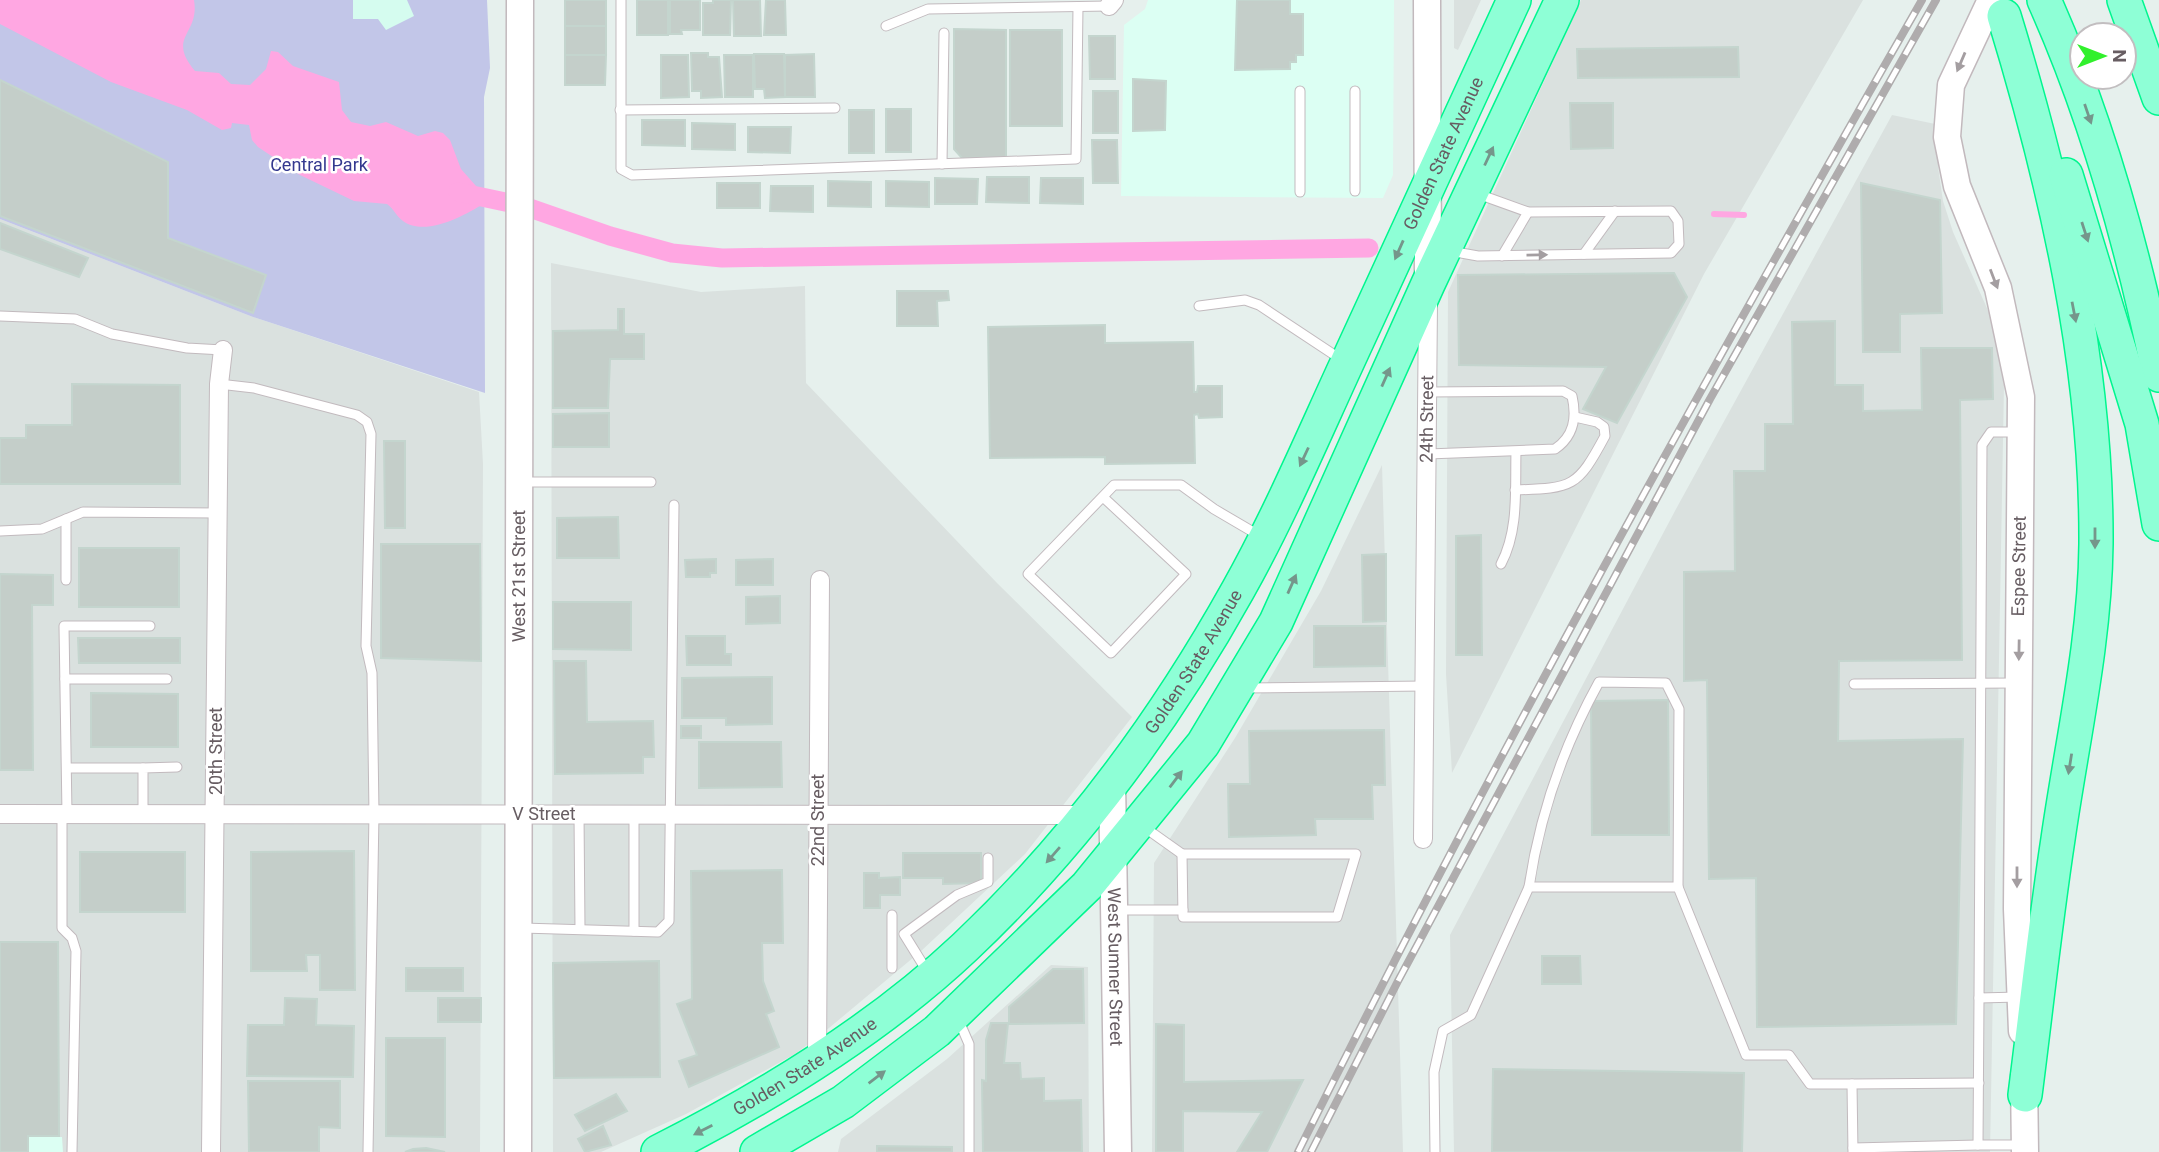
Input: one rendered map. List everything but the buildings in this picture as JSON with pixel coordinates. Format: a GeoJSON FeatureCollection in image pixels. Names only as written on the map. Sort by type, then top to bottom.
{"type":"FeatureCollection","features":[{"type":"Feature","properties":{"kind":"highway","name":"Golden State Avenue"},"geometry":{"type":"LineString","coordinates":[[658,1152],[727,1118],[817,1060],[930,976],[964,949],[1088,815],[1172,701],[1240,588],[1514,0]]}},
{"type":"Feature","properties":{"kind":"highway"},"geometry":{"type":"LineString","coordinates":[[757,1152],[843,1102],[955,1013],[1059,915],[1112,860],[1203,744],[1276,622],[1428,284],[1562,0]]}},
{"type":"Feature","properties":{"kind":"highway"},"geometry":{"type":"LineString","coordinates":[[2044,0],[2066,50],[2106,167],[2159,375]]}},
{"type":"Feature","properties":{"kind":"highway"},"geometry":{"type":"LineString","coordinates":[[2124,0],[2159,98]]}},
{"type":"Feature","properties":{"kind":"highway"},"geometry":{"type":"LineString","coordinates":[[1997,5],[2087,238],[2142,424],[2159,524]]}},
{"type":"Feature","properties":{"kind":"highway"},"geometry":{"type":"LineString","coordinates":[[2025,1095],[2029,997],[2087,659],[2096,548],[2095,460],[2085,369],[2035,100]]}},
{"type":"Feature","properties":{"kind":"highway"},"geometry":{"type":"LineString","coordinates":[[807,1152],[817,1133],[843,1102]]}},
{"type":"Feature","properties":{"kind":"street","name":"West 21st Street"},"geometry":{"type":"LineString","coordinates":[[518,1152],[520,0]]}},
{"type":"Feature","properties":{"kind":"street","name":"24th Street"},"geometry":{"type":"LineString","coordinates":[[1423,839],[1428,454],[1427,0]]}},
{"type":"Feature","properties":{"kind":"street","name":"Espee Street"},"geometry":{"type":"LineString","coordinates":[[1997,5],[1951,85],[1947,137],[1957,186],[1998,288],[2021,397],[2017,908],[2029,997]]}},
{"type":"Feature","properties":{"kind":"street","name":"20th Street"},"geometry":{"type":"LineString","coordinates":[[211,1152],[219,384],[223,350]]}},
{"type":"Feature","properties":{"kind":"street","name":"22nd Street"},"geometry":{"type":"LineString","coordinates":[[817,1060],[820,580]]}},
{"type":"Feature","properties":{"kind":"street","name":"West Sumner Street"},"geometry":{"type":"LineString","coordinates":[[1112,780],[1118,1152]]}},
{"type":"Feature","properties":{"kind":"street","name":"V Street"},"geometry":{"type":"LineString","coordinates":[[0,814],[1088,815]]}},
{"type":"Feature","properties":{"kind":"street"},"geometry":{"type":"LineString","coordinates":[[2025,1095],[2025,1148]]}},
{"type":"Feature","properties":{"kind":"lane"},"geometry":{"type":"LineString","coordinates":[[621,0],[621,169],[632,175],[1076,159],[1078,7]]}},
{"type":"Feature","properties":{"kind":"lane"},"geometry":{"type":"LineString","coordinates":[[886,26],[928,9],[1078,7],[1111,3]]}},
{"type":"Feature","properties":{"kind":"lane"},"geometry":{"type":"LineString","coordinates":[[942,164],[944,33]]}},
{"type":"Feature","properties":{"kind":"lane"},"geometry":{"type":"LineString","coordinates":[[1300,91],[1300,192]]}},
{"type":"Feature","properties":{"kind":"lane"},"geometry":{"type":"LineString","coordinates":[[1355,91],[1355,191]]}},
{"type":"Feature","properties":{"kind":"lane"},"geometry":{"type":"LineString","coordinates":[[620,110],[835,108]]}},
{"type":"Feature","properties":{"kind":"lane"},"geometry":{"type":"LineString","coordinates":[[1444,250],[1478,256],[1671,253],[1679,244],[1678,221],[1671,211],[1528,212],[1472,192]]}},
{"type":"Feature","properties":{"kind":"lane"},"geometry":{"type":"LineString","coordinates":[[1584,254],[1615,211]]}},
{"type":"Feature","properties":{"kind":"lane"},"geometry":{"type":"LineString","coordinates":[[1502,256],[1528,212]]}},
{"type":"Feature","properties":{"kind":"lane"},"geometry":{"type":"LineString","coordinates":[[1199,306],[1245,300],[1259,305],[1347,363]]}},
{"type":"Feature","properties":{"kind":"lane"},"geometry":{"type":"LineString","coordinates":[[0,316],[75,319],[111,334],[187,348],[223,350]]}},
{"type":"Feature","properties":{"kind":"lane"},"geometry":{"type":"LineString","coordinates":[[219,384],[254,388],[357,415],[367,422],[370,434],[366,646],[372,673],[374,814],[368,1152]]}},
{"type":"Feature","properties":{"kind":"lane"},"geometry":{"type":"LineString","coordinates":[[1428,392],[1563,391],[1572,397],[1575,417],[1566,441],[1555,449],[1428,454]]}},
{"type":"Feature","properties":{"kind":"lane"},"geometry":{"type":"LineString","coordinates":[[1515,491],[1567,487],[1578,480],[1605,436],[1604,427],[1597,422],[1575,417]]}},
{"type":"Feature","properties":{"kind":"lane"},"geometry":{"type":"LineString","coordinates":[[1978,1146],[1982,445],[1991,432],[2021,432]]}},
{"type":"Feature","properties":{"kind":"lane"},"geometry":{"type":"LineString","coordinates":[[1501,564],[1511,540],[1516,452]]}},
{"type":"Feature","properties":{"kind":"lane"},"geometry":{"type":"LineString","coordinates":[[518,482],[651,482]]}},
{"type":"Feature","properties":{"kind":"lane"},"geometry":{"type":"LineString","coordinates":[[1103,497],[1186,574],[1111,653],[1028,574],[1114,485],[1181,485],[1214,509],[1264,538]]}},
{"type":"Feature","properties":{"kind":"lane"},"geometry":{"type":"LineString","coordinates":[[517,928],[658,932],[669,921],[674,505]]}},
{"type":"Feature","properties":{"kind":"lane"},"geometry":{"type":"LineString","coordinates":[[0,531],[42,529],[83,512],[218,513]]}},
{"type":"Feature","properties":{"kind":"lane"},"geometry":{"type":"LineString","coordinates":[[66,519],[66,580]]}},
{"type":"Feature","properties":{"kind":"lane"},"geometry":{"type":"LineString","coordinates":[[72,1152],[76,951],[72,938],[62,928],[61,915],[67,768],[64,626],[150,626]]}},
{"type":"Feature","properties":{"kind":"lane"},"geometry":{"type":"LineString","coordinates":[[65,679],[167,678]]}},
{"type":"Feature","properties":{"kind":"lane"},"geometry":{"type":"LineString","coordinates":[[1435,1152],[1434,1072],[1443,1031],[1471,1015],[1529,887],[1544,809],[1575,726],[1599,682],[1666,683],[1679,709],[1678,887],[1746,1055],[1790,1055],[1810,1084],[1979,1083]]}},
{"type":"Feature","properties":{"kind":"lane"},"geometry":{"type":"LineString","coordinates":[[1854,684],[2018,683]]}},
{"type":"Feature","properties":{"kind":"lane"},"geometry":{"type":"LineString","coordinates":[[1236,688],[1425,686]]}},
{"type":"Feature","properties":{"kind":"lane"},"geometry":{"type":"LineString","coordinates":[[67,768],[177,767]]}},
{"type":"Feature","properties":{"kind":"lane"},"geometry":{"type":"LineString","coordinates":[[144,768],[144,814]]}},
{"type":"Feature","properties":{"kind":"lane"},"geometry":{"type":"LineString","coordinates":[[579,814],[580,929]]}},
{"type":"Feature","properties":{"kind":"lane"},"geometry":{"type":"LineString","coordinates":[[634,815],[634,931]]}},
{"type":"Feature","properties":{"kind":"lane"},"geometry":{"type":"LineString","coordinates":[[1140,825],[1182,854],[1356,854],[1337,917],[1183,916],[1182,854]]}},
{"type":"Feature","properties":{"kind":"lane"},"geometry":{"type":"LineString","coordinates":[[892,933],[904,934],[957,895],[988,882],[988,858]]}},
{"type":"Feature","properties":{"kind":"lane"},"geometry":{"type":"LineString","coordinates":[[1529,887],[1678,887]]}},
{"type":"Feature","properties":{"kind":"lane"},"geometry":{"type":"LineString","coordinates":[[1113,910],[1183,910]]}},
{"type":"Feature","properties":{"kind":"lane"},"geometry":{"type":"LineString","coordinates":[[892,915],[892,968]]}},
{"type":"Feature","properties":{"kind":"lane"},"geometry":{"type":"LineString","coordinates":[[904,934],[930,976]]}},
{"type":"Feature","properties":{"kind":"lane"},"geometry":{"type":"LineString","coordinates":[[1979,998],[2029,997]]}},
{"type":"Feature","properties":{"kind":"lane"},"geometry":{"type":"LineString","coordinates":[[955,1013],[968,1044],[969,1152]]}},
{"type":"Feature","properties":{"kind":"lane"},"geometry":{"type":"LineString","coordinates":[[1852,1084],[1853,1150],[1978,1146],[2025,1148]]}},
{"type":"Feature","properties":{"kind":"shaded area"},"geometry":{"type":"Polygon","coordinates":[[[0,0],[194,0],[195,12],[183,50],[195,71],[219,73],[231,84],[250,85],[266,69],[271,51],[278,52],[293,66],[339,82],[342,110],[351,122],[370,126],[386,122],[418,136],[435,131],[443,133],[450,140],[461,169],[484,195],[483,204],[444,223],[422,227],[403,221],[387,204],[354,201],[300,175],[258,147],[252,140],[249,125],[232,123],[231,128],[222,130],[187,110],[111,82],[0,24],[0,0]]]}},
{"type":"Feature","properties":{"kind":"shaded area"},"geometry":{"type":"Polygon","coordinates":[[[1148,0],[1394,0],[1393,175],[1383,198],[1121,196],[1124,25],[1145,9],[1148,0]]]}},
{"type":"Feature","properties":{"kind":"shaded area"},"geometry":{"type":"Polygon","coordinates":[[[1454,0],[1481,0],[1458,50],[1454,48],[1454,0]]]}},
{"type":"Feature","properties":{"kind":"shaded area"},"geometry":{"type":"Polygon","coordinates":[[[1581,0],[1863,0],[1704,274],[1452,773],[1446,674],[1448,292],[1581,0]]]}},
{"type":"Feature","properties":{"kind":"shaded area"},"geometry":{"type":"Polygon","coordinates":[[[1892,115],[1940,125],[1938,167],[1943,201],[1953,232],[1990,315],[2004,385],[1990,1152],[1454,1152],[1450,935],[1676,509],[1892,115]]]}},
{"type":"Feature","properties":{"kind":"shaded area"},"geometry":{"type":"Polygon","coordinates":[[[0,219],[253,317],[479,392],[483,464],[480,1152],[63,1152],[62,1137],[0,1136],[0,219]]]}},
{"type":"Feature","properties":{"kind":"shaded area"},"geometry":{"type":"Polygon","coordinates":[[[551,263],[701,292],[805,286],[806,383],[997,583],[1132,717],[1025,854],[920,952],[823,1033],[795,1054],[686,1114],[601,1152],[553,1152],[551,263]]]}},
{"type":"Feature","properties":{"kind":"shaded area"},"geometry":{"type":"Polygon","coordinates":[[[1382,465],[1403,1152],[1152,1152],[1154,863],[1235,738],[1321,591],[1382,465]]]}},
{"type":"Feature","properties":{"kind":"shaded area"},"geometry":{"type":"Polygon","coordinates":[[[1051,965],[1088,967],[1089,1152],[838,1152],[841,1139],[947,1059],[1051,965]]]}},
{"type":"Feature","properties":{"kind":"shaded area"},"geometry":{"type":"Polygon","coordinates":[[[0,1136],[63,1137],[63,1152],[0,1152],[0,1136]]]}},
{"type":"Feature","properties":{"kind":"green space","name":"Central Park"},"geometry":{"type":"Polygon","coordinates":[[[0,0],[487,0],[490,68],[484,97],[485,393],[253,317],[0,219],[0,0]]]}},
{"type":"Feature","properties":{"kind":"sand"},"geometry":{"type":"Polygon","coordinates":[[[353,0],[407,0],[414,16],[386,30],[378,19],[353,19],[353,0]]]}},
{"type":"Feature","properties":{"kind":"waterway"},"geometry":{"type":"LineString","coordinates":[[458,192],[524,206],[610,236],[672,253],[722,258],[1369,248]]}},
{"type":"Feature","properties":{"kind":"waterway"},"geometry":{"type":"LineString","coordinates":[[1714,214],[1744,215]]}},
{"type":"Feature","properties":{"kind":"railway"},"geometry":{"type":"LineString","coordinates":[[1298,1152],[1523,716],[1760,285],[1922,0]]}},
{"type":"Feature","properties":{"kind":"railway"},"geometry":{"type":"LineString","coordinates":[[1311,1152],[1398,981],[1710,399],[1936,0]]}}]}
